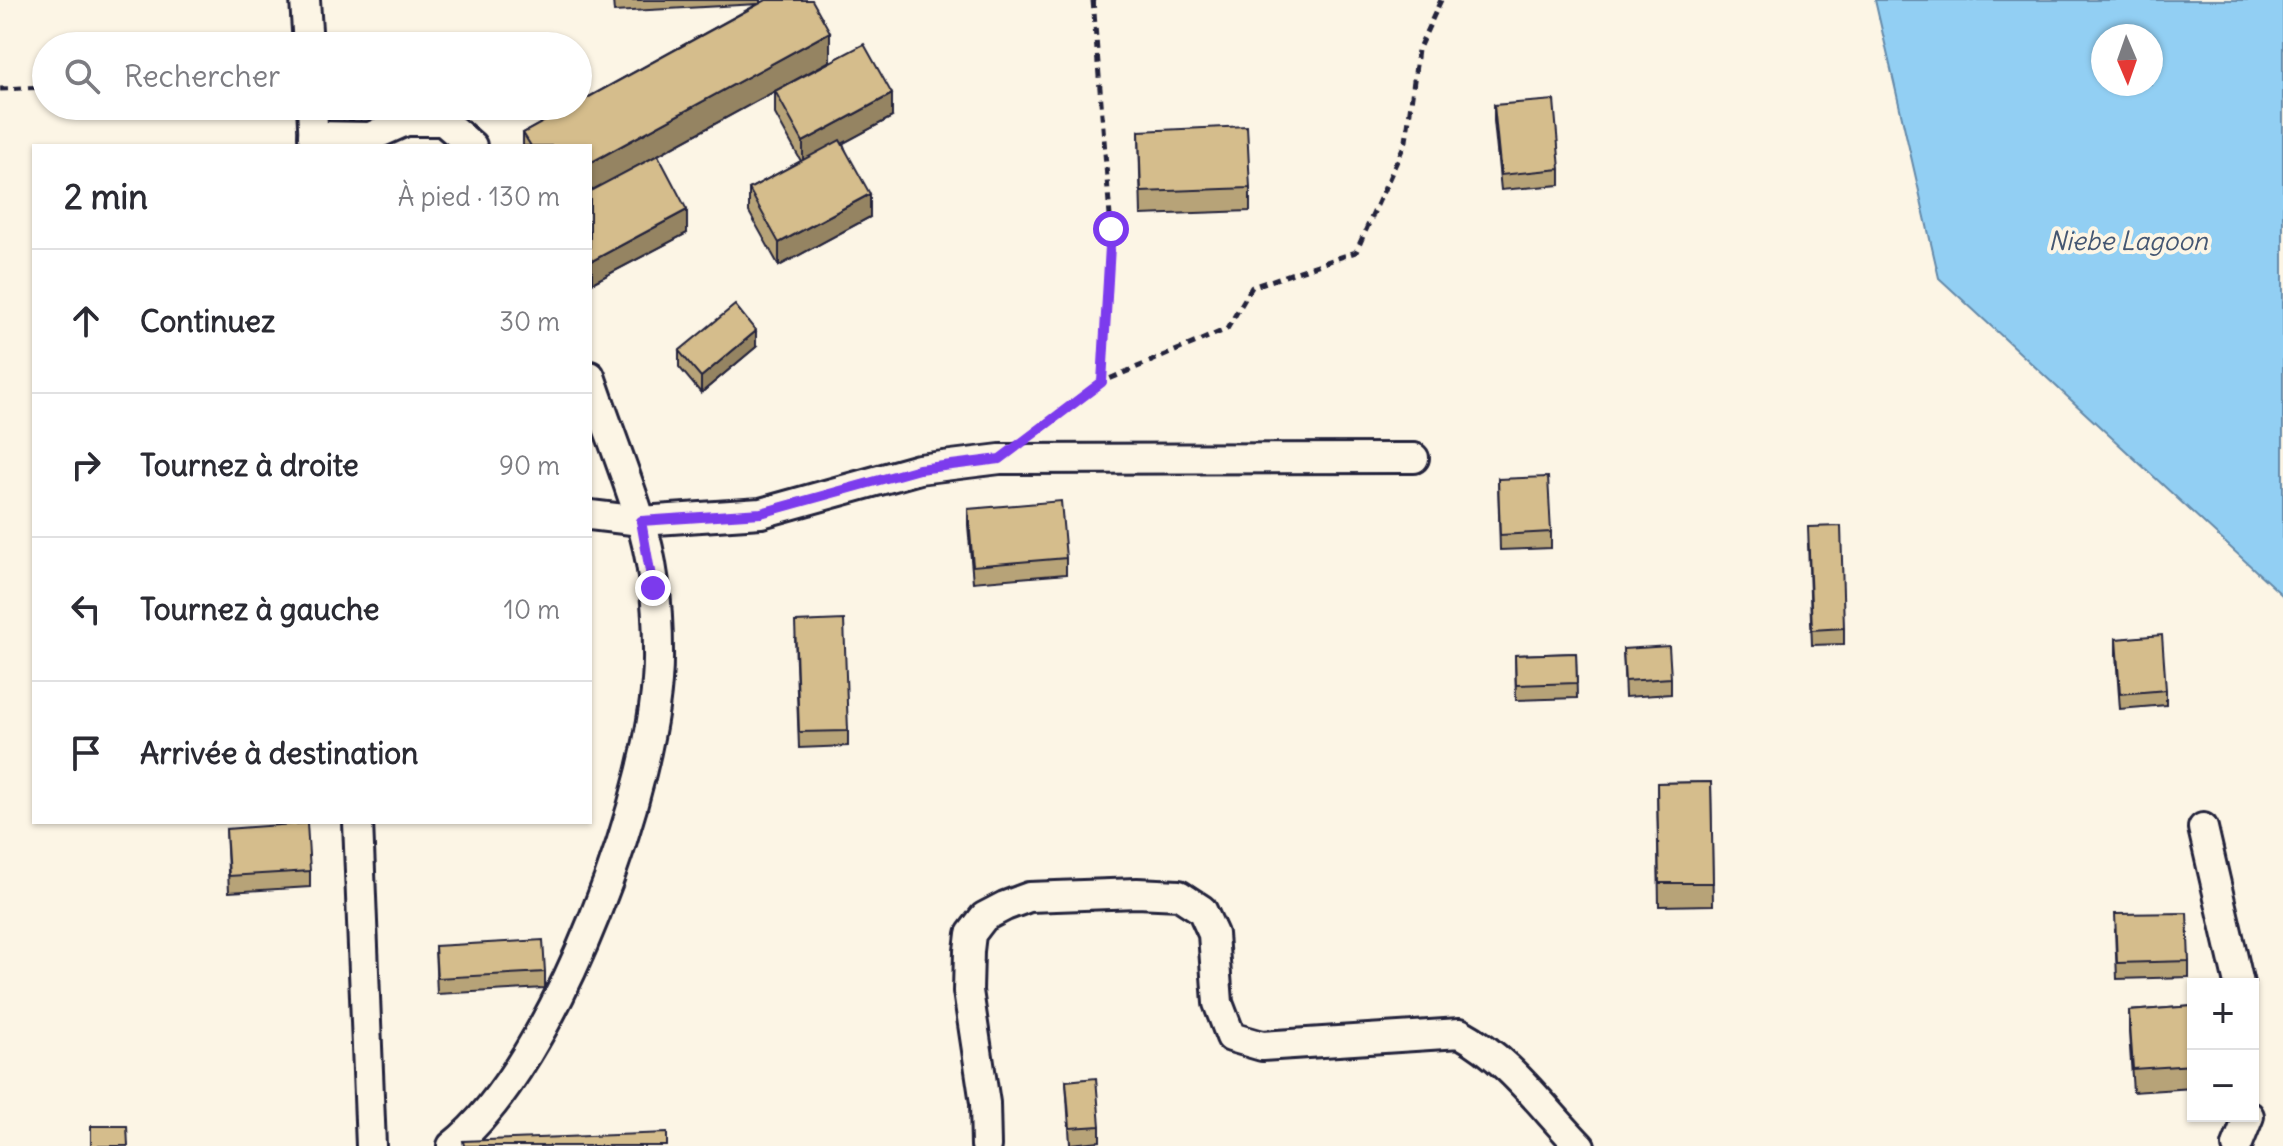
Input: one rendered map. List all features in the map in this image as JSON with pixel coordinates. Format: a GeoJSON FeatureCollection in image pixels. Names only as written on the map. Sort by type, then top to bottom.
{"type":"FeatureCollection","features":[{"type":"Feature","properties":{"kind":"street"},"geometry":{"type":"LineString","coordinates":[[305,0],[307,32]]}},
{"type":"Feature","properties":{"kind":"street"},"geometry":{"type":"LineString","coordinates":[[313,120],[314,141],[370,137],[406,121],[443,121],[470,144]]}},
{"type":"Feature","properties":{"kind":"street"},"geometry":{"type":"LineString","coordinates":[[452,1146],[504,1092],[536,1044],[569,978],[621,837],[653,723],[658,652],[653,588],[641,521],[592,382]]}},
{"type":"Feature","properties":{"kind":"street"},"geometry":{"type":"LineString","coordinates":[[592,515],[641,521],[761,513],[919,469],[1000,459],[1414,458]]}},
{"type":"Feature","properties":{"kind":"street"},"geometry":{"type":"LineString","coordinates":[[358,824],[371,1146]]}},
{"type":"Feature","properties":{"kind":"street"},"geometry":{"type":"LineString","coordinates":[[2203,828],[2238,978]]}},
{"type":"Feature","properties":{"kind":"street"},"geometry":{"type":"LineString","coordinates":[[986,1146],[985,1103],[968,991],[971,934],[984,917],[1029,897],[1137,893],[1179,895],[1202,910],[1213,934],[1218,1003],[1231,1037],[1262,1046],[1460,1033],[1487,1048],[1513,1070],[1580,1146]]}},
{"type":"Feature","properties":{"kind":"street"},"geometry":{"type":"LineString","coordinates":[[2237,1146],[2247,1122]]}},
{"type":"Feature","properties":{"kind":"path"},"geometry":{"type":"LineString","coordinates":[[1093,0],[1111,229],[1102,382]]}},
{"type":"Feature","properties":{"kind":"path"},"geometry":{"type":"LineString","coordinates":[[1000,459],[1102,382],[1227,329],[1252,287],[1356,252],[1406,141],[1418,50],[1441,0]]}},
{"type":"Feature","properties":{"kind":"path"},"geometry":{"type":"LineString","coordinates":[[0,89],[32,88]]}},
{"type":"Feature","properties":{"kind":"water","name":"Niebe Lagoon"},"geometry":{"type":"Polygon","coordinates":[[[1875,0],[2283,0],[2283,596],[1939,278],[1875,0]]]}},
{"type":"Feature","properties":{"kind":"building"},"geometry":{"type":"Polygon","coordinates":[[[766,0],[812,0],[830,32],[592,162],[592,144],[530,144],[523,133],[547,120],[592,120],[592,95],[766,0]]]}},
{"type":"Feature","properties":{"kind":"building"},"geometry":{"type":"Polygon","coordinates":[[[864,44],[892,94],[803,142],[775,91],[864,44]]]}},
{"type":"Feature","properties":{"kind":"building"},"geometry":{"type":"Polygon","coordinates":[[[1554,100],[1560,169],[1501,175],[1494,105],[1554,100]]]}},
{"type":"Feature","properties":{"kind":"building"},"geometry":{"type":"Polygon","coordinates":[[[1247,126],[1250,188],[1141,192],[1139,131],[1247,126]]]}},
{"type":"Feature","properties":{"kind":"building"},"geometry":{"type":"Polygon","coordinates":[[[840,140],[870,194],[779,243],[749,189],[840,140]]]}},
{"type":"Feature","properties":{"kind":"building"},"geometry":{"type":"Polygon","coordinates":[[[658,155],[687,210],[592,261],[592,190],[658,155]]]}},
{"type":"Feature","properties":{"kind":"building"},"geometry":{"type":"Polygon","coordinates":[[[735,305],[756,331],[701,377],[679,351],[735,305]]]}},
{"type":"Feature","properties":{"kind":"building"},"geometry":{"type":"Polygon","coordinates":[[[1548,477],[1551,532],[1500,535],[1498,479],[1548,477]]]}},
{"type":"Feature","properties":{"kind":"building"},"geometry":{"type":"Polygon","coordinates":[[[1061,501],[1066,558],[973,566],[968,509],[1061,501]]]}},
{"type":"Feature","properties":{"kind":"building"},"geometry":{"type":"Polygon","coordinates":[[[1841,526],[1844,628],[1812,630],[1808,527],[1841,526]]]}},
{"type":"Feature","properties":{"kind":"building"},"geometry":{"type":"Polygon","coordinates":[[[844,620],[848,731],[799,732],[795,622],[844,620]]]}},
{"type":"Feature","properties":{"kind":"building"},"geometry":{"type":"Polygon","coordinates":[[[2162,635],[2166,690],[2120,694],[2116,639],[2162,635]]]}},
{"type":"Feature","properties":{"kind":"building"},"geometry":{"type":"Polygon","coordinates":[[[1669,646],[1671,678],[1625,681],[1623,649],[1669,646]]]}},
{"type":"Feature","properties":{"kind":"building"},"geometry":{"type":"Polygon","coordinates":[[[1576,653],[1577,683],[1516,685],[1515,655],[1576,653]]]}},
{"type":"Feature","properties":{"kind":"building"},"geometry":{"type":"Polygon","coordinates":[[[1711,782],[1713,883],[1659,883],[1657,783],[1711,782]]]}},
{"type":"Feature","properties":{"kind":"building"},"geometry":{"type":"Polygon","coordinates":[[[307,824],[310,871],[229,876],[226,829],[307,824]]]}},
{"type":"Feature","properties":{"kind":"building"},"geometry":{"type":"Polygon","coordinates":[[[2187,913],[2189,961],[2117,963],[2115,914],[2187,913]]]}},
{"type":"Feature","properties":{"kind":"building"},"geometry":{"type":"Polygon","coordinates":[[[543,940],[545,972],[437,978],[435,946],[543,940]]]}},
{"type":"Feature","properties":{"kind":"building"},"geometry":{"type":"Polygon","coordinates":[[[2187,1006],[2187,1065],[2133,1069],[2129,1011],[2187,1006]]]}},
{"type":"Feature","properties":{"kind":"building"},"geometry":{"type":"Polygon","coordinates":[[[1096,1078],[1100,1126],[1070,1128],[1066,1081],[1096,1078]]]}},
{"type":"Feature","properties":{"kind":"building"},"geometry":{"type":"Polygon","coordinates":[[[91,1126],[127,1126],[128,1146],[91,1146],[91,1126]]]}},
{"type":"Feature","properties":{"kind":"building"},"geometry":{"type":"Polygon","coordinates":[[[667,1133],[667,1146],[464,1146],[463,1141],[667,1133]]]}},
{"type":"Feature","properties":{"kind":"route"},"geometry":{"type":"LineString","coordinates":[[653,588],[641,521],[712,519],[761,513],[919,469],[1000,459],[1102,382],[1111,229]]}}]}
